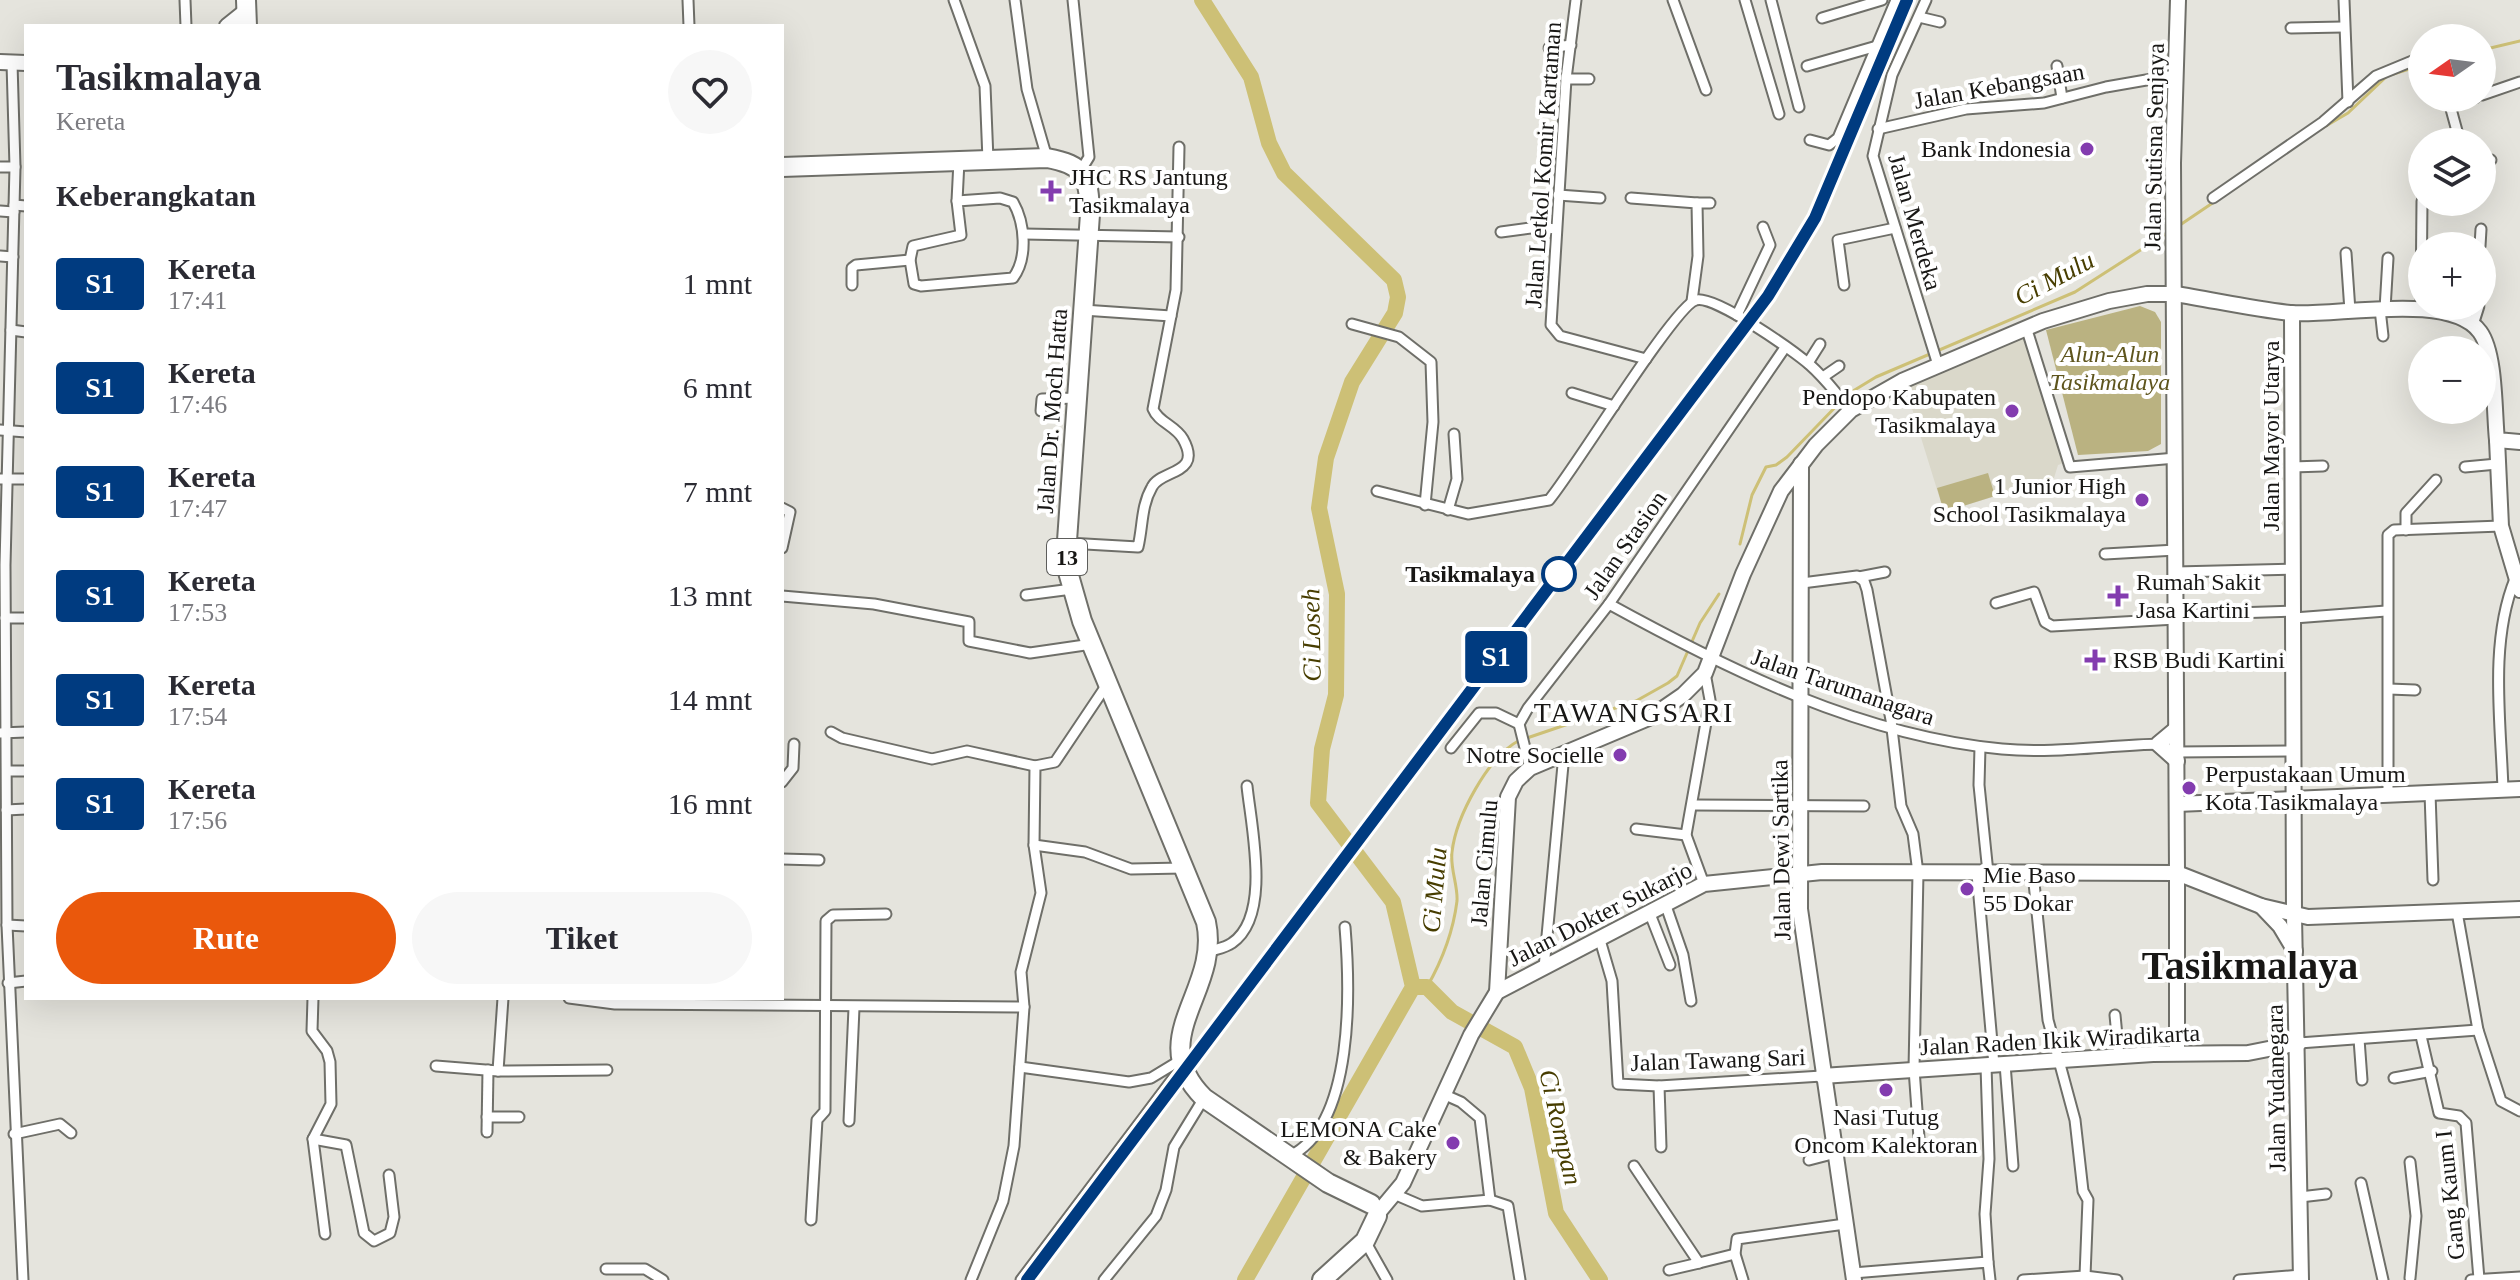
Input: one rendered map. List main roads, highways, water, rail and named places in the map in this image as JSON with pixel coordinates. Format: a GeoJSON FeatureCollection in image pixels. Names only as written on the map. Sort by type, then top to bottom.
{"type":"FeatureCollection","features":[{"type":"Feature","properties":{"kind":"highway","name":"Jalan Dr. Moch Hatta"},"geometry":{"type":"LineString","coordinates":[[784,167],[1047,158],[1081,170],[1089,200],[1068,543],[1072,589],[1206,922],[1208,952],[1179,1042],[1180,1065],[1204,1098],[1371,1212]]}},
{"type":"Feature","properties":{"kind":"highway"},"geometry":{"type":"LineString","coordinates":[[1322,1280],[1365,1241],[1371,1212]]}},
{"type":"Feature","properties":{"kind":"main road","name":"Jalan Sutisna Senjaya"},"geometry":{"type":"LineString","coordinates":[[2177,1053],[2174,229],[2178,0]]}},
{"type":"Feature","properties":{"kind":"main road"},"geometry":{"type":"LineString","coordinates":[[230,24],[247,12]]}},
{"type":"Feature","properties":{"kind":"main road"},"geometry":{"type":"LineString","coordinates":[[1801,464],[1845,403],[1936,362],[2026,327],[2109,301],[2147,294],[2175,294],[2292,313],[2421,309],[2473,325],[2488,350],[2501,526],[2517,575]]}},
{"type":"Feature","properties":{"kind":"main road","name":"Jalan Mayor Utarya"},"geometry":{"type":"LineString","coordinates":[[2292,313],[2295,799]]}},
{"type":"Feature","properties":{"kind":"main road"},"geometry":{"type":"LineString","coordinates":[[2497,440],[2520,442]]}},
{"type":"Feature","properties":{"kind":"main road","name":"Jalan Dewi Sartika"},"geometry":{"type":"LineString","coordinates":[[1801,464],[1803,807],[1799,873],[1804,953],[1853,1277]]}},
{"type":"Feature","properties":{"kind":"main road","name":"Jalan Cimulu"},"geometry":{"type":"LineString","coordinates":[[1497,992],[1508,797],[1516,781],[1530,768],[1651,717],[1683,695],[1708,666],[1759,536],[1781,491],[1801,464]]}},
{"type":"Feature","properties":{"kind":"main road"},"geometry":{"type":"LineString","coordinates":[[2176,729],[2158,744],[2177,753]]}},
{"type":"Feature","properties":{"kind":"main road"},"geometry":{"type":"LineString","coordinates":[[2177,804],[2520,789]]}},
{"type":"Feature","properties":{"kind":"main road","name":"Jalan Yudanegara"},"geometry":{"type":"LineString","coordinates":[[2295,799],[2294,916],[2299,1043],[2301,1278]]}},
{"type":"Feature","properties":{"kind":"main road","name":"Jalan Dokter Sukarjo"},"geometry":{"type":"LineString","coordinates":[[1371,1212],[1398,1188],[1471,1035],[1497,992],[1704,884],[1799,873],[2177,873]]}},
{"type":"Feature","properties":{"kind":"main road"},"geometry":{"type":"LineString","coordinates":[[2177,873],[2294,916],[2520,909]]}},
{"type":"Feature","properties":{"kind":"main road"},"geometry":{"type":"LineString","coordinates":[[2261,906],[2280,926],[2295,951]]}},
{"type":"Feature","properties":{"kind":"main road","name":"Jalan Raden Ikik Wiradikarta"},"geometry":{"type":"LineString","coordinates":[[1822,1076],[2056,1059],[2248,1053],[2299,1043]]}},
{"type":"Feature","properties":{"kind":"waterway","name":"Ci Loseh"},"geometry":{"type":"LineString","coordinates":[[1202,0],[1251,77],[1269,143],[1284,173],[1394,280],[1398,297],[1395,313],[1352,382],[1326,458],[1319,508],[1337,594],[1336,695],[1322,749],[1318,803],[1393,902],[1413,987],[1245,1280]]}},
{"type":"Feature","properties":{"kind":"waterway","name":"Ci Mulu"},"geometry":{"type":"LineString","coordinates":[[2496,47],[2520,41]]}},
{"type":"Feature","properties":{"kind":"waterway","name":"Ci Mulu"},"geometry":{"type":"LineString","coordinates":[[2319,130],[2348,113],[2387,76],[2408,69]]}},
{"type":"Feature","properties":{"kind":"waterway","name":"Ci Mulu"},"geometry":{"type":"LineString","coordinates":[[2177,227],[2217,200]]}},
{"type":"Feature","properties":{"kind":"waterway","name":"Ci Mulu"},"geometry":{"type":"LineString","coordinates":[[1740,544],[1752,495],[1766,467],[1776,465],[1787,457],[1848,394],[1876,377],[2075,292],[2167,233]]}},
{"type":"Feature","properties":{"kind":"waterway","name":"Ci Mulu"},"geometry":{"type":"LineString","coordinates":[[1527,738],[1636,701],[1668,683],[1677,676],[1700,623],[1719,594]]}},
{"type":"Feature","properties":{"kind":"waterway","name":"Ci Mulu"},"geometry":{"type":"LineString","coordinates":[[1427,987],[1453,924],[1457,895],[1452,852],[1460,822],[1485,773],[1496,759],[1520,740]]}},
{"type":"Feature","properties":{"kind":"waterway","name":"Ci Rompan"},"geometry":{"type":"LineString","coordinates":[[1413,987],[1427,987],[1452,1012],[1515,1047],[1532,1088],[1556,1213],[1600,1280]]}},
{"type":"Feature","properties":{"kind":"railway"},"geometry":{"type":"LineString","coordinates":[[1027,1280],[1768,296],[1815,218],[1907,0]]}},
{"type":"Feature","properties":{"kind":"train","name":"S1"},"geometry":{"type":"LineString","coordinates":[[1027,1280],[1768,296],[1815,218],[1907,0]]}},
{"type":"Feature","properties":{"kind":"place","name":"Bank Indonesia"},"geometry":{"type":"Point","coordinates":[2087,149]}},
{"type":"Feature","properties":{"kind":"place","name":"JHC RS Jantung Tasikmalaya"},"geometry":{"type":"Point","coordinates":[1051,191]}},
{"type":"Feature","properties":{"kind":"place","name":"Pendopo Kabupaten Tasikmalaya"},"geometry":{"type":"Point","coordinates":[2012,411]}},
{"type":"Feature","properties":{"kind":"place","name":"1 Junior High School Tasikmalaya"},"geometry":{"type":"Point","coordinates":[2142,500]}},
{"type":"Feature","properties":{"kind":"place","name":"Tasikmalaya"},"geometry":{"type":"Point","coordinates":[1559,574]}},
{"type":"Feature","properties":{"kind":"place","name":"Rumah Sakit Jasa Kartini"},"geometry":{"type":"Point","coordinates":[2118,596]}},
{"type":"Feature","properties":{"kind":"place","name":"RSB Budi Kartini"},"geometry":{"type":"Point","coordinates":[2095,660]}},
{"type":"Feature","properties":{"kind":"place","name":"Notre Socielle"},"geometry":{"type":"Point","coordinates":[1620,755]}},
{"type":"Feature","properties":{"kind":"place","name":"Perpustakaan Umum Kota Tasikmalaya"},"geometry":{"type":"Point","coordinates":[2189,788]}},
{"type":"Feature","properties":{"kind":"place","name":"Mie Baso 55 Dokar"},"geometry":{"type":"Point","coordinates":[1967,889]}},
{"type":"Feature","properties":{"kind":"place","name":"Nasi Tutug Oncom Kalektoran"},"geometry":{"type":"Point","coordinates":[1886,1090]}},
{"type":"Feature","properties":{"kind":"place","name":"LEMONA Cake & Bakery"},"geometry":{"type":"Point","coordinates":[1453,1143]}},
{"type":"Feature","properties":{"kind":"district","name":"TAWANGSARI"},"geometry":{"type":"Point","coordinates":[1634,712]}},
{"type":"Feature","properties":{"kind":"district","name":"Tasikmalaya"},"geometry":{"type":"Point","coordinates":[2250,965]}},
{"type":"Feature","properties":{"kind":"park label","name":"Alun-Alun Tasikmalaya"},"geometry":{"type":"Point","coordinates":[2110,368]}}]}
